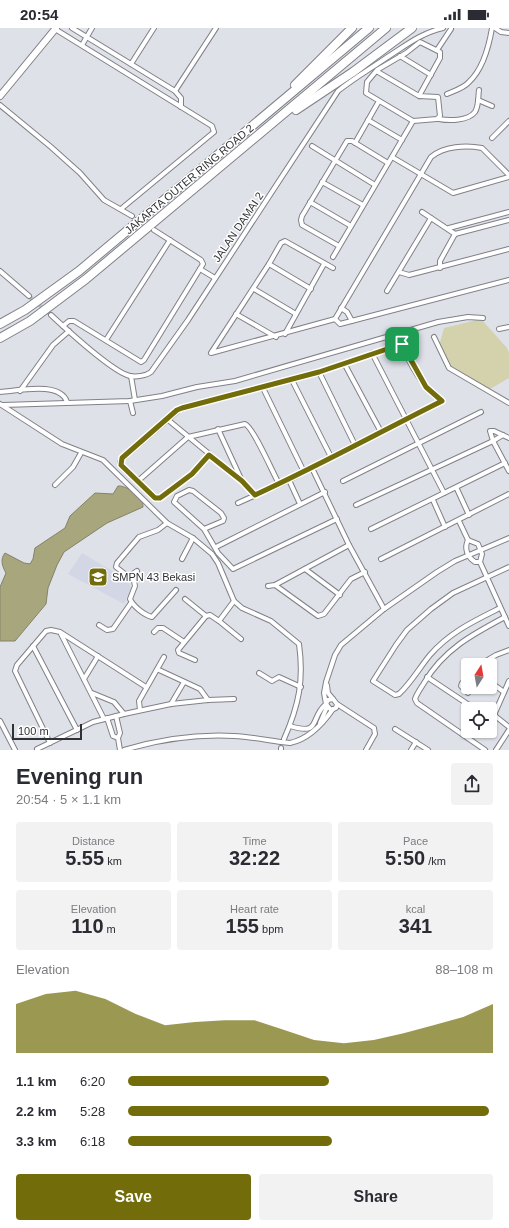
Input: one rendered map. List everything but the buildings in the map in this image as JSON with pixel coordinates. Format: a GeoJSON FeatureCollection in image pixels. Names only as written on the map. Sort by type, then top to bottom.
{"type":"FeatureCollection","features":[{"type":"Feature","properties":{"kind":"highway"},"geometry":{"type":"LineString","coordinates":[[256,124],[352,28]]}},
{"type":"Feature","properties":{"kind":"highway","name":"JAKARTA OUTER RING ROAD 2"},"geometry":{"type":"LineString","coordinates":[[0,324],[25,310],[79,271],[369,28]]}},
{"type":"Feature","properties":{"kind":"highway","name":"JAKARTA OUTER RING ROAD 2"},"geometry":{"type":"LineString","coordinates":[[0,338],[30,321],[86,279],[386,28]]}},
{"type":"Feature","properties":{"kind":"highway"},"geometry":{"type":"LineString","coordinates":[[262,132],[352,72],[412,28]]}},
{"type":"Feature","properties":{"kind":"main road"},"geometry":{"type":"LineString","coordinates":[[0,96],[55,29]]}},
{"type":"Feature","properties":{"kind":"street"},"geometry":{"type":"LineString","coordinates":[[72,28],[175,91],[181,98],[181,108]]}},
{"type":"Feature","properties":{"kind":"street"},"geometry":{"type":"LineString","coordinates":[[82,45],[92,28]]}},
{"type":"Feature","properties":{"kind":"street"},"geometry":{"type":"LineString","coordinates":[[131,64],[154,28]]}},
{"type":"Feature","properties":{"kind":"street"},"geometry":{"type":"LineString","coordinates":[[175,91],[216,28]]}},
{"type":"Feature","properties":{"kind":"street","name":"JALAN DAMAI 2"},"geometry":{"type":"LineString","coordinates":[[131,376],[148,374],[153,370],[338,91],[361,73],[416,38],[427,32],[443,28]]}},
{"type":"Feature","properties":{"kind":"street"},"geometry":{"type":"LineString","coordinates":[[447,94],[470,82],[479,69],[494,28],[508,34]]}},
{"type":"Feature","properties":{"kind":"street"},"geometry":{"type":"LineString","coordinates":[[55,29],[212,126],[214,132],[121,209]]}},
{"type":"Feature","properties":{"kind":"street"},"geometry":{"type":"LineString","coordinates":[[437,50],[451,29]]}},
{"type":"Feature","properties":{"kind":"street"},"geometry":{"type":"LineString","coordinates":[[419,96],[441,56],[437,50],[420,42],[377,70],[372,75],[365,88],[366,93],[413,120],[451,120],[468,117],[475,112],[479,90]]}},
{"type":"Feature","properties":{"kind":"street"},"geometry":{"type":"LineString","coordinates":[[400,56],[431,75]]}},
{"type":"Feature","properties":{"kind":"street"},"geometry":{"type":"LineString","coordinates":[[377,70],[419,96],[438,97],[440,116],[438,119]]}},
{"type":"Feature","properties":{"kind":"street"},"geometry":{"type":"LineString","coordinates":[[152,89],[157,81]]}},
{"type":"Feature","properties":{"kind":"street"},"geometry":{"type":"LineString","coordinates":[[478,100],[492,106]]}},
{"type":"Feature","properties":{"kind":"street"},"geometry":{"type":"LineString","coordinates":[[355,143],[379,101]]}},
{"type":"Feature","properties":{"kind":"street"},"geometry":{"type":"LineString","coordinates":[[0,105],[51,146],[80,173],[104,200],[132,216]]}},
{"type":"Feature","properties":{"kind":"street"},"geometry":{"type":"LineString","coordinates":[[368,120],[402,140]]}},
{"type":"Feature","properties":{"kind":"street"},"geometry":{"type":"LineString","coordinates":[[333,256],[413,120]]}},
{"type":"Feature","properties":{"kind":"street"},"geometry":{"type":"LineString","coordinates":[[492,138],[508,124]]}},
{"type":"Feature","properties":{"kind":"street"},"geometry":{"type":"LineString","coordinates":[[339,246],[302,225],[302,216],[310,202],[347,141],[355,143],[388,162]]}},
{"type":"Feature","properties":{"kind":"street"},"geometry":{"type":"LineString","coordinates":[[312,146],[375,185]]}},
{"type":"Feature","properties":{"kind":"street"},"geometry":{"type":"LineString","coordinates":[[333,268],[285,241],[281,243],[254,289],[211,353],[276,337],[335,319],[341,308],[421,174],[431,157],[437,152],[447,148],[482,148],[490,154],[509,176],[454,193],[421,174],[392,157]]}},
{"type":"Feature","properties":{"kind":"street"},"geometry":{"type":"LineString","coordinates":[[322,182],[363,205]]}},
{"type":"Feature","properties":{"kind":"street"},"geometry":{"type":"LineString","coordinates":[[310,202],[351,226]]}},
{"type":"Feature","properties":{"kind":"street"},"geometry":{"type":"LineString","coordinates":[[422,212],[449,228],[455,234]]}},
{"type":"Feature","properties":{"kind":"street"},"geometry":{"type":"LineString","coordinates":[[440,268],[440,261],[455,234],[509,220],[508,212],[449,228]]}},
{"type":"Feature","properties":{"kind":"street"},"geometry":{"type":"LineString","coordinates":[[387,291],[431,218]]}},
{"type":"Feature","properties":{"kind":"street"},"geometry":{"type":"LineString","coordinates":[[63,326],[69,321],[74,321],[141,362],[144,360],[200,269],[203,261],[154,230]]}},
{"type":"Feature","properties":{"kind":"street"},"geometry":{"type":"LineString","coordinates":[[106,340],[170,240]]}},
{"type":"Feature","properties":{"kind":"street"},"geometry":{"type":"LineString","coordinates":[[399,272],[409,275],[509,250]]}},
{"type":"Feature","properties":{"kind":"street"},"geometry":{"type":"LineString","coordinates":[[269,264],[311,288]]}},
{"type":"Feature","properties":{"kind":"street"},"geometry":{"type":"LineString","coordinates":[[286,334],[324,264]]}},
{"type":"Feature","properties":{"kind":"street"},"geometry":{"type":"LineString","coordinates":[[200,269],[215,278]]}},
{"type":"Feature","properties":{"kind":"street"},"geometry":{"type":"LineString","coordinates":[[0,271],[29,296]]}},
{"type":"Feature","properties":{"kind":"street"},"geometry":{"type":"LineString","coordinates":[[335,319],[340,324],[509,280]]}},
{"type":"Feature","properties":{"kind":"street"},"geometry":{"type":"LineString","coordinates":[[254,289],[296,314]]}},
{"type":"Feature","properties":{"kind":"street"},"geometry":{"type":"LineString","coordinates":[[341,308],[347,312],[352,321]]}},
{"type":"Feature","properties":{"kind":"street"},"geometry":{"type":"LineString","coordinates":[[236,314],[276,337]]}},
{"type":"Feature","properties":{"kind":"street"},"geometry":{"type":"LineString","coordinates":[[50,315],[118,370],[131,376],[135,400]]}},
{"type":"Feature","properties":{"kind":"street"},"geometry":{"type":"LineString","coordinates":[[1,405],[130,401],[197,387],[235,381],[438,322],[468,317],[483,318]]}},
{"type":"Feature","properties":{"kind":"street"},"geometry":{"type":"LineString","coordinates":[[499,329],[509,327]]}},
{"type":"Feature","properties":{"kind":"street"},"geometry":{"type":"LineString","coordinates":[[20,391],[53,345],[68,331]]}},
{"type":"Feature","properties":{"kind":"street"},"geometry":{"type":"LineString","coordinates":[[434,336],[448,368],[509,404]]}},
{"type":"Feature","properties":{"kind":"street"},"geometry":{"type":"LineString","coordinates":[[238,503],[289,480],[442,401],[426,387],[400,338]]}},
{"type":"Feature","properties":{"kind":"street"},"geometry":{"type":"LineString","coordinates":[[209,455],[192,474],[160,498],[155,498],[121,466],[120,462],[122,458],[177,410],[187,406],[292,380],[402,344]]}},
{"type":"Feature","properties":{"kind":"street"},"geometry":{"type":"LineString","coordinates":[[372,353],[444,493]]}},
{"type":"Feature","properties":{"kind":"street"},"geometry":{"type":"LineString","coordinates":[[344,363],[381,432]]}},
{"type":"Feature","properties":{"kind":"street"},"geometry":{"type":"LineString","coordinates":[[319,372],[355,445]]}},
{"type":"Feature","properties":{"kind":"street"},"geometry":{"type":"LineString","coordinates":[[292,380],[331,457]]}},
{"type":"Feature","properties":{"kind":"street"},"geometry":{"type":"LineString","coordinates":[[263,388],[304,472]]}},
{"type":"Feature","properties":{"kind":"street"},"geometry":{"type":"LineString","coordinates":[[0,392],[53,389],[66,397],[67,402]]}},
{"type":"Feature","properties":{"kind":"street"},"geometry":{"type":"LineString","coordinates":[[130,401],[133,413]]}},
{"type":"Feature","properties":{"kind":"street"},"geometry":{"type":"LineString","coordinates":[[1,405],[57,441],[81,453],[103,460],[167,523],[194,538],[212,554],[218,563],[234,601],[242,608],[271,621],[299,644],[301,660],[301,687],[297,707],[284,739]]}},
{"type":"Feature","properties":{"kind":"street"},"geometry":{"type":"LineString","coordinates":[[343,481],[481,412]]}},
{"type":"Feature","properties":{"kind":"street"},"geometry":{"type":"LineString","coordinates":[[167,419],[242,481],[255,495]]}},
{"type":"Feature","properties":{"kind":"street"},"geometry":{"type":"LineString","coordinates":[[138,481],[188,437],[218,429],[247,424],[279,484]]}},
{"type":"Feature","properties":{"kind":"street"},"geometry":{"type":"LineString","coordinates":[[218,429],[242,481]]}},
{"type":"Feature","properties":{"kind":"street"},"geometry":{"type":"LineString","coordinates":[[509,438],[491,431],[493,441],[509,471]]}},
{"type":"Feature","properties":{"kind":"street"},"geometry":{"type":"LineString","coordinates":[[356,505],[503,435]]}},
{"type":"Feature","properties":{"kind":"street"},"geometry":{"type":"LineString","coordinates":[[55,485],[73,467],[81,453]]}},
{"type":"Feature","properties":{"kind":"street"},"geometry":{"type":"LineString","coordinates":[[372,529],[433,500],[444,493],[457,489],[505,463]]}},
{"type":"Feature","properties":{"kind":"street"},"geometry":{"type":"LineString","coordinates":[[312,468],[325,492],[349,545],[384,609]]}},
{"type":"Feature","properties":{"kind":"street"},"geometry":{"type":"LineString","coordinates":[[289,480],[300,504]]}},
{"type":"Feature","properties":{"kind":"street"},"geometry":{"type":"LineString","coordinates":[[457,489],[469,515]]}},
{"type":"Feature","properties":{"kind":"street"},"geometry":{"type":"LineString","coordinates":[[204,529],[223,521],[224,518],[221,513],[194,491],[189,490],[177,496],[174,502],[204,529],[207,536],[216,547],[218,553],[234,569],[337,519]]}},
{"type":"Feature","properties":{"kind":"street"},"geometry":{"type":"LineString","coordinates":[[216,547],[325,492]]}},
{"type":"Feature","properties":{"kind":"street"},"geometry":{"type":"LineString","coordinates":[[381,559],[459,521],[509,494]]}},
{"type":"Feature","properties":{"kind":"street"},"geometry":{"type":"LineString","coordinates":[[433,500],[445,527]]}},
{"type":"Feature","properties":{"kind":"street"},"geometry":{"type":"LineString","coordinates":[[459,521],[468,540],[478,544],[481,550],[482,556],[480,562],[509,626]]}},
{"type":"Feature","properties":{"kind":"street"},"geometry":{"type":"LineString","coordinates":[[99,625],[107,630],[113,629],[131,603],[130,598],[135,586],[134,581],[130,576],[117,569],[117,563],[139,537],[158,530],[167,523]]}},
{"type":"Feature","properties":{"kind":"street"},"geometry":{"type":"LineString","coordinates":[[182,559],[194,538]]}},
{"type":"Feature","properties":{"kind":"street"},"geometry":{"type":"LineString","coordinates":[[326,706],[324,693],[326,682],[335,655],[341,645],[384,609],[437,572],[468,555],[509,538]]}},
{"type":"Feature","properties":{"kind":"street"},"geometry":{"type":"LineString","coordinates":[[468,540],[466,545],[468,555],[475,562],[480,562]]}},
{"type":"Feature","properties":{"kind":"street"},"geometry":{"type":"LineString","coordinates":[[268,586],[276,585],[349,545]]}},
{"type":"Feature","properties":{"kind":"street"},"geometry":{"type":"LineString","coordinates":[[500,608],[460,629],[446,639],[431,654],[399,694],[395,695],[373,682],[396,645],[421,618],[453,593],[509,567]]}},
{"type":"Feature","properties":{"kind":"street"},"geometry":{"type":"LineString","coordinates":[[304,569],[340,595]]}},
{"type":"Feature","properties":{"kind":"street"},"geometry":{"type":"LineString","coordinates":[[130,576],[137,571]]}},
{"type":"Feature","properties":{"kind":"street"},"geometry":{"type":"LineString","coordinates":[[276,585],[318,616],[324,614],[351,579],[365,572]]}},
{"type":"Feature","properties":{"kind":"street"},"geometry":{"type":"LineString","coordinates":[[131,603],[152,617],[176,590]]}},
{"type":"Feature","properties":{"kind":"street"},"geometry":{"type":"LineString","coordinates":[[185,599],[206,616],[210,615],[241,639]]}},
{"type":"Feature","properties":{"kind":"street"},"geometry":{"type":"LineString","coordinates":[[218,621],[234,601]]}},
{"type":"Feature","properties":{"kind":"street"},"geometry":{"type":"LineString","coordinates":[[195,660],[178,652],[184,642],[206,616]]}},
{"type":"Feature","properties":{"kind":"street"},"geometry":{"type":"LineString","coordinates":[[485,750],[417,703],[416,697],[427,676],[442,659],[461,642],[505,617]]}},
{"type":"Feature","properties":{"kind":"street"},"geometry":{"type":"LineString","coordinates":[[154,632],[158,628],[163,628],[184,642]]}},
{"type":"Feature","properties":{"kind":"street"},"geometry":{"type":"LineString","coordinates":[[50,743],[16,674],[16,666],[48,630],[60,632],[146,687]]}},
{"type":"Feature","properties":{"kind":"street"},"geometry":{"type":"LineString","coordinates":[[60,632],[106,718],[113,736],[118,738]]}},
{"type":"Feature","properties":{"kind":"street"},"geometry":{"type":"LineString","coordinates":[[33,646],[78,730]]}},
{"type":"Feature","properties":{"kind":"street"},"geometry":{"type":"LineString","coordinates":[[491,658],[509,650]]}},
{"type":"Feature","properties":{"kind":"street"},"geometry":{"type":"LineString","coordinates":[[84,679],[98,656]]}},
{"type":"Feature","properties":{"kind":"street"},"geometry":{"type":"LineString","coordinates":[[140,710],[140,701],[146,687],[159,670],[164,658]]}},
{"type":"Feature","properties":{"kind":"street"},"geometry":{"type":"LineString","coordinates":[[159,670],[202,690],[208,700]]}},
{"type":"Feature","properties":{"kind":"street"},"geometry":{"type":"LineString","coordinates":[[258,673],[272,681],[278,677],[301,687]]}},
{"type":"Feature","properties":{"kind":"street"},"geometry":{"type":"LineString","coordinates":[[427,676],[465,702]]}},
{"type":"Feature","properties":{"kind":"street"},"geometry":{"type":"LineString","coordinates":[[497,705],[509,681]]}},
{"type":"Feature","properties":{"kind":"street"},"geometry":{"type":"LineString","coordinates":[[171,704],[184,682]]}},
{"type":"Feature","properties":{"kind":"street"},"geometry":{"type":"LineString","coordinates":[[326,682],[328,693],[337,704],[374,728],[375,734],[366,750]]}},
{"type":"Feature","properties":{"kind":"street"},"geometry":{"type":"LineString","coordinates":[[497,687],[504,692]]}},
{"type":"Feature","properties":{"kind":"street"},"geometry":{"type":"LineString","coordinates":[[92,693],[114,702],[124,714]]}},
{"type":"Feature","properties":{"kind":"street"},"geometry":{"type":"LineString","coordinates":[[37,749],[93,722],[106,718],[171,704],[234,699]]}},
{"type":"Feature","properties":{"kind":"street"},"geometry":{"type":"LineString","coordinates":[[320,725],[328,700],[333,700]]}},
{"type":"Feature","properties":{"kind":"street"},"geometry":{"type":"LineString","coordinates":[[124,750],[159,740],[196,736],[235,736],[290,743],[304,739],[320,725],[337,704]]}},
{"type":"Feature","properties":{"kind":"street"},"geometry":{"type":"LineString","coordinates":[[290,726],[304,730],[309,728],[316,720],[320,709],[326,706],[333,709]]}},
{"type":"Feature","properties":{"kind":"street"},"geometry":{"type":"LineString","coordinates":[[116,716],[120,734],[118,738],[120,750]]}},
{"type":"Feature","properties":{"kind":"street"},"geometry":{"type":"LineString","coordinates":[[497,719],[509,727]]}},
{"type":"Feature","properties":{"kind":"street"},"geometry":{"type":"LineString","coordinates":[[0,721],[15,750]]}},
{"type":"Feature","properties":{"kind":"street"},"geometry":{"type":"LineString","coordinates":[[395,729],[428,750]]}},
{"type":"Feature","properties":{"kind":"street"},"geometry":{"type":"LineString","coordinates":[[496,750],[509,730]]}},
{"type":"Feature","properties":{"kind":"street"},"geometry":{"type":"LineString","coordinates":[[411,750],[416,742]]}},
{"type":"Feature","properties":{"kind":"shaded area"},"geometry":{"type":"Polygon","coordinates":[[[118,486],[122,486],[130,490],[138,496],[143,503],[143,507],[107,523],[64,552],[48,588],[46,604],[15,641],[0,641],[0,587],[6,573],[2,563],[2,558],[5,553],[24,563],[30,564],[33,559],[35,548],[65,528],[70,516],[95,493],[113,494],[118,486]]]}},
{"type":"Feature","properties":{"kind":"shaded area","name":"SMPN 43 Bekasi"},"geometry":{"type":"Polygon","coordinates":[[[82,553],[127,580],[131,588],[124,604],[68,574],[82,553]]]}},
{"type":"Feature","properties":{"kind":"green space"},"geometry":{"type":"Polygon","coordinates":[[[481,319],[507,348],[509,353],[509,378],[490,389],[453,372],[439,346],[444,328],[481,319]]]}},
{"type":"Feature","properties":{"kind":"tunnel"},"geometry":{"type":"LineString","coordinates":[[29,296],[51,315]]}},
{"type":"Feature","properties":{"kind":"place","name":"SMPN 43 Bekasi"},"geometry":{"type":"Point","coordinates":[98,577]}},
{"type":"Feature","properties":{"kind":"route"},"geometry":{"type":"LineString","coordinates":[[402,344],[417,374],[426,387],[442,401],[289,480],[255,495],[242,481],[209,455],[192,474],[160,498],[155,498],[121,466],[122,458],[177,410],[187,406],[263,388],[319,372],[402,344]]}}]}
